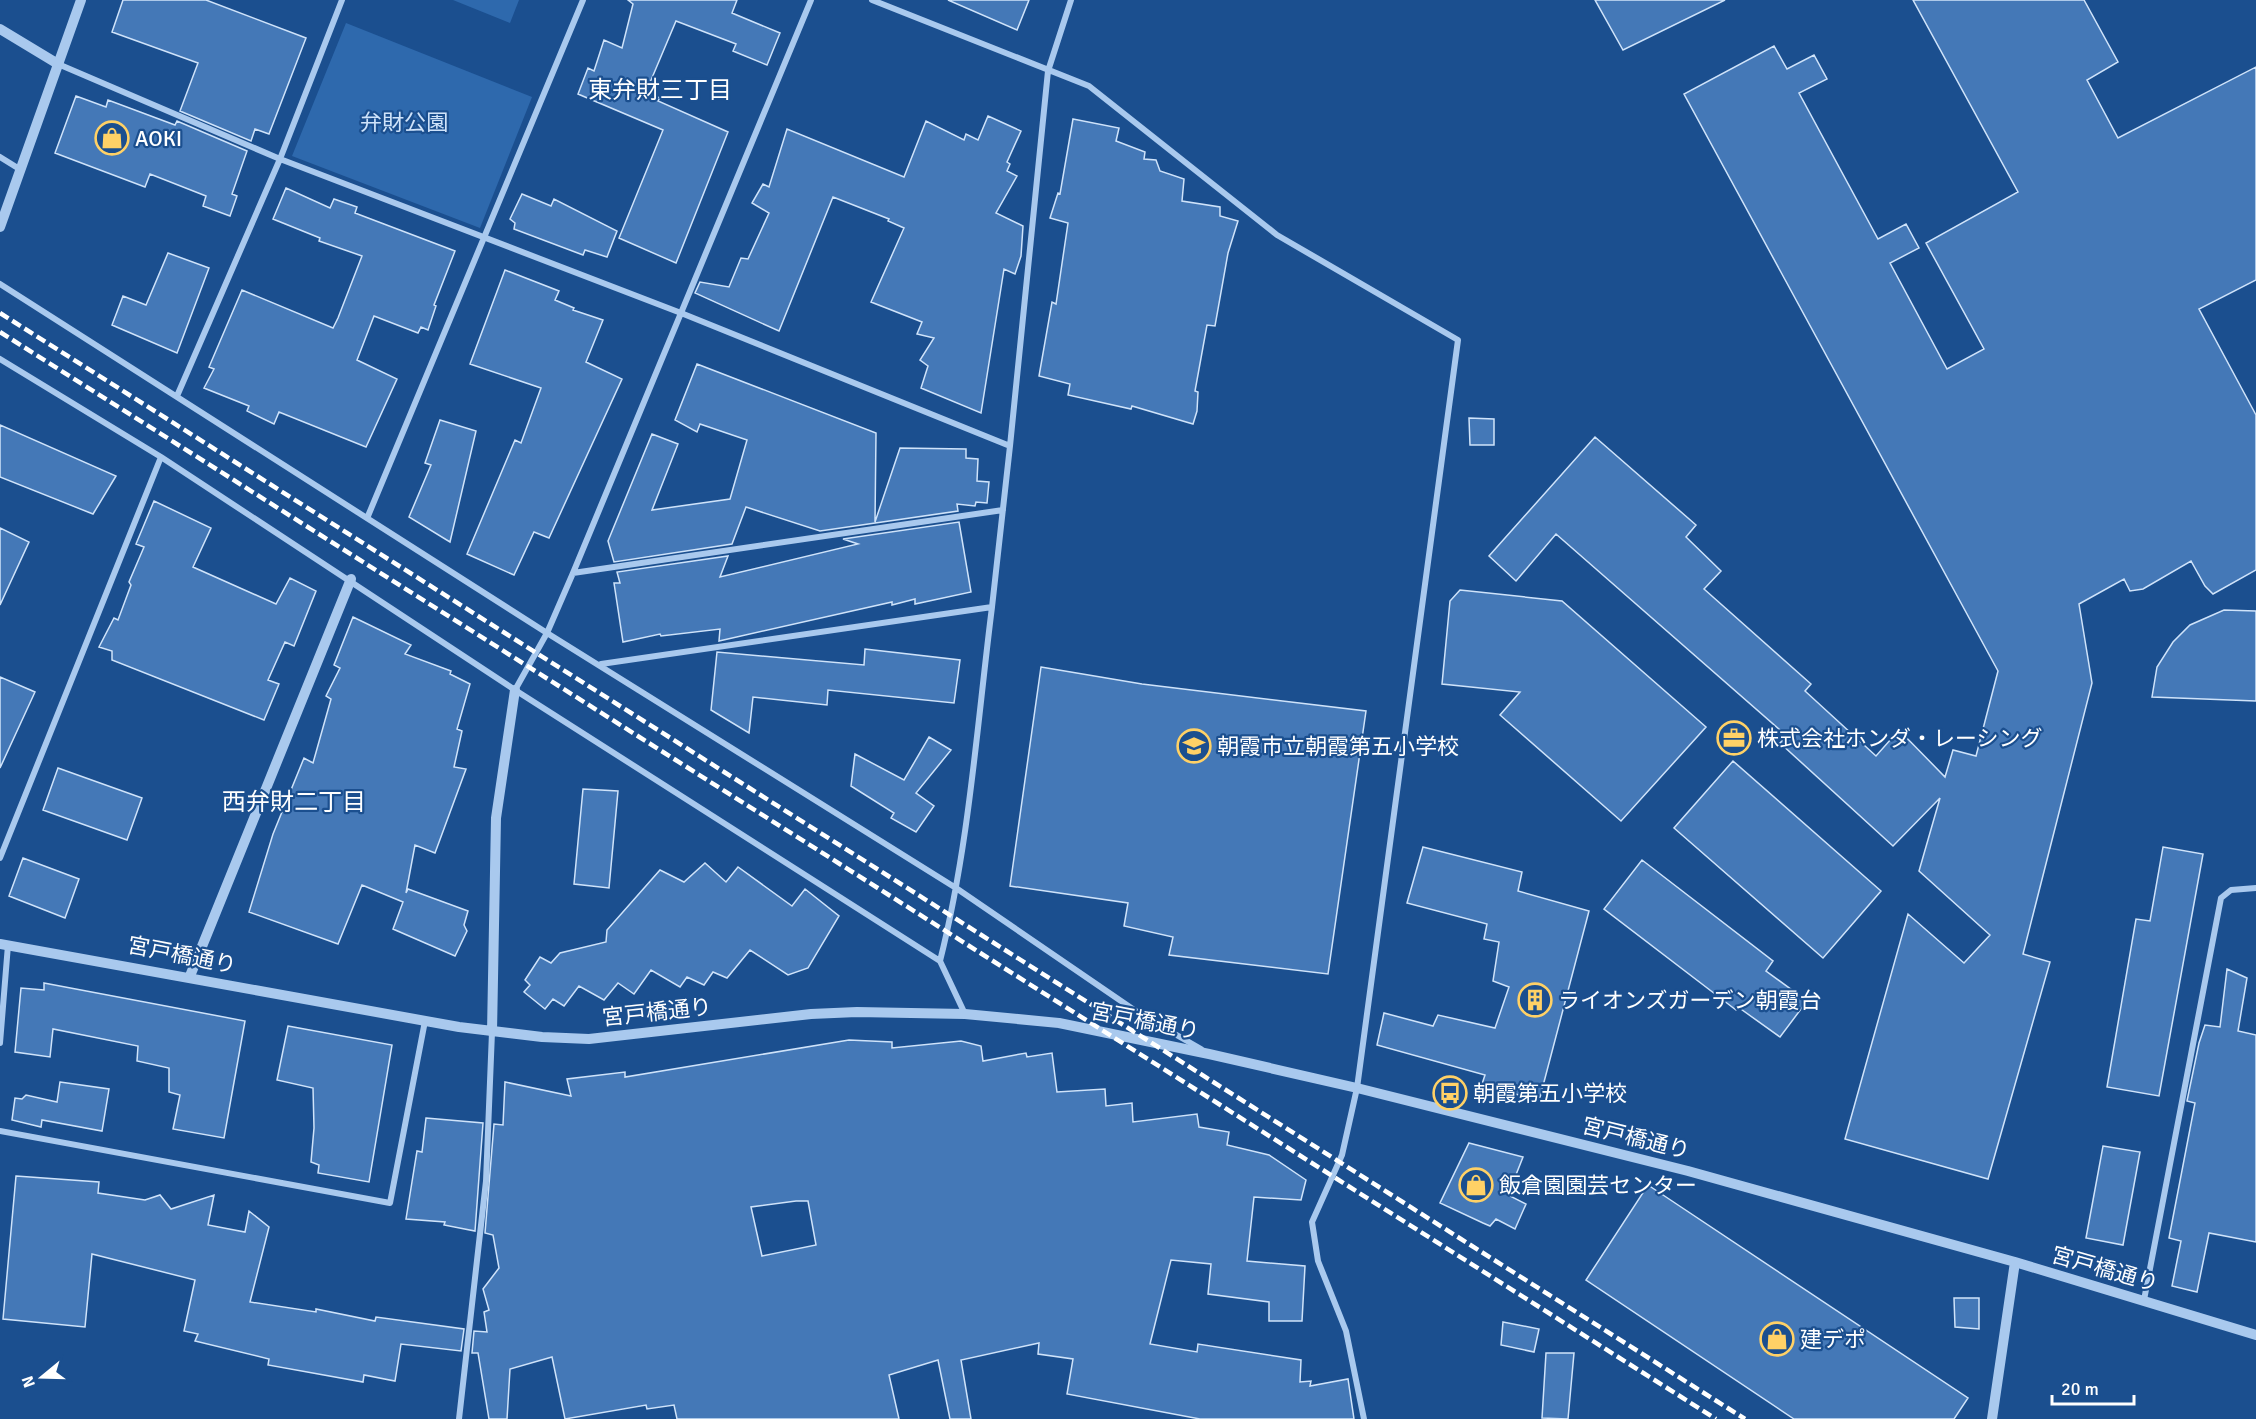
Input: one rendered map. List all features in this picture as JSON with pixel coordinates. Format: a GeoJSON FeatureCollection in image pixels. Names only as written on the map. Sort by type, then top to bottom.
{"type":"FeatureCollection","features":[{"type":"Feature","properties":{"kind":"street"},"geometry":{"type":"LineString","coordinates":[[0,228],[81,0]]}},
{"type":"Feature","properties":{"kind":"street"},"geometry":{"type":"LineString","coordinates":[[177,396],[280,159],[342,0]]}},
{"type":"Feature","properties":{"kind":"street"},"geometry":{"type":"LineString","coordinates":[[368,516],[583,0]]}},
{"type":"Feature","properties":{"kind":"street"},"geometry":{"type":"LineString","coordinates":[[459,1419],[486,1180],[492,1032],[496,818],[515,690],[547,633],[573,573],[811,0]]}},
{"type":"Feature","properties":{"kind":"street"},"geometry":{"type":"LineString","coordinates":[[872,0],[1089,86],[1277,235],[1458,340],[1357,1088],[1342,1155],[1312,1222],[1318,1261],[1346,1331],[1364,1419]]}},
{"type":"Feature","properties":{"kind":"street"},"geometry":{"type":"LineString","coordinates":[[940,961],[956,888],[992,608],[1048,71],[1071,0]]}},
{"type":"Feature","properties":{"kind":"street"},"geometry":{"type":"LineString","coordinates":[[0,29],[58,64],[280,159],[681,313],[1010,446]]}},
{"type":"Feature","properties":{"kind":"street"},"geometry":{"type":"LineString","coordinates":[[0,157],[21,170]]}},
{"type":"Feature","properties":{"kind":"street"},"geometry":{"type":"LineString","coordinates":[[0,284],[368,516],[547,633],[956,888],[1140,1014],[1209,1054]]}},
{"type":"Feature","properties":{"kind":"street"},"geometry":{"type":"LineString","coordinates":[[0,359],[161,457],[351,579],[515,690],[940,961],[965,1014]]}},
{"type":"Feature","properties":{"kind":"street"},"geometry":{"type":"LineString","coordinates":[[0,858],[161,457]]}},
{"type":"Feature","properties":{"kind":"street"},"geometry":{"type":"LineString","coordinates":[[573,573],[1003,510]]}},
{"type":"Feature","properties":{"kind":"street"},"geometry":{"type":"LineString","coordinates":[[190,976],[351,579]]}},
{"type":"Feature","properties":{"kind":"street"},"geometry":{"type":"LineString","coordinates":[[600,664],[992,608]]}},
{"type":"Feature","properties":{"kind":"street"},"geometry":{"type":"LineString","coordinates":[[2144,1300],[2221,898],[2231,890],[2256,888]]}},
{"type":"Feature","properties":{"kind":"street"},"geometry":{"type":"LineString","coordinates":[[0,1043],[4,944]]}},
{"type":"Feature","properties":{"kind":"street","name":"宮戸橋通り"},"geometry":{"type":"LineString","coordinates":[[4,944],[492,1032],[589,1039],[811,1014],[965,1014],[1059,1023],[1357,1088],[1688,1171],[2015,1262],[2256,1335]]}},
{"type":"Feature","properties":{"kind":"street"},"geometry":{"type":"LineString","coordinates":[[0,1131],[390,1203],[425,1021]]}},
{"type":"Feature","properties":{"kind":"street"},"geometry":{"type":"LineString","coordinates":[[1992,1419],[2015,1262]]}},
{"type":"Feature","properties":{"kind":"green space"},"geometry":{"type":"Polygon","coordinates":[[[453,0],[519,0],[510,23],[453,0]]]}},
{"type":"Feature","properties":{"kind":"green space","name":"弁財公園"},"geometry":{"type":"Polygon","coordinates":[[[346,23],[532,97],[480,228],[292,156],[346,23]]]}},
{"type":"Feature","properties":{"kind":"building"},"geometry":{"type":"Polygon","coordinates":[[[123,0],[206,0],[306,38],[269,134],[255,129],[251,141],[180,111],[198,63],[112,32],[123,0]]]}},
{"type":"Feature","properties":{"kind":"building"},"geometry":{"type":"Polygon","coordinates":[[[628,0],[737,0],[732,13],[780,33],[767,65],[733,51],[736,44],[676,21],[646,92],[660,98],[658,101],[728,132],[676,263],[619,238],[663,130],[578,94],[588,68],[594,71],[604,40],[622,48],[633,4],[628,0]]]}},
{"type":"Feature","properties":{"kind":"building"},"geometry":{"type":"Polygon","coordinates":[[[948,0],[1029,0],[1017,30],[948,0]]]}},
{"type":"Feature","properties":{"kind":"building"},"geometry":{"type":"Polygon","coordinates":[[[1595,0],[1725,0],[1623,50],[1595,0]]]}},
{"type":"Feature","properties":{"kind":"building"},"geometry":{"type":"Polygon","coordinates":[[[1913,0],[2084,0],[2118,62],[2087,80],[2118,138],[2256,67],[2256,280],[2199,309],[2256,415],[2256,570],[2213,594],[2205,586],[2191,561],[2143,589],[2130,591],[2124,579],[2079,604],[2092,683],[2023,954],[2050,962],[1988,1179],[1845,1139],[1908,914],[1964,963],[1990,935],[1919,871],[1940,798],[1893,846],[1780,743],[1787,736],[1556,534],[1516,581],[1489,556],[1595,437],[1696,525],[1686,537],[1721,571],[1704,589],[1811,684],[1805,691],[1876,756],[1899,730],[1945,777],[1953,750],[1976,756],[1998,671],[1684,94],[1774,46],[1787,69],[1814,55],[1827,79],[1799,93],[1878,239],[1906,224],[1919,248],[1890,263],[1947,369],[1984,349],[1926,243],[2018,192],[1913,0]]]}},
{"type":"Feature","properties":{"kind":"building"},"geometry":{"type":"Polygon","coordinates":[[[76,96],[106,107],[108,100],[175,125],[177,121],[247,151],[232,194],[237,196],[230,216],[203,206],[206,196],[150,174],[145,187],[55,153],[76,96]]]}},
{"type":"Feature","properties":{"kind":"building"},"geometry":{"type":"Polygon","coordinates":[[[988,116],[1021,131],[1007,162],[1010,164],[1007,171],[1017,176],[996,213],[1023,226],[1021,256],[1015,274],[1004,269],[981,413],[921,388],[928,366],[920,360],[934,338],[917,334],[922,322],[871,302],[904,228],[888,221],[889,219],[833,197],[779,331],[695,293],[700,282],[729,287],[741,258],[748,259],[769,213],[752,203],[763,184],[769,187],[787,129],[904,177],[926,121],[964,140],[966,134],[978,140],[988,116]]]}},
{"type":"Feature","properties":{"kind":"building"},"geometry":{"type":"Polygon","coordinates":[[[1073,119],[1119,128],[1116,141],[1145,152],[1144,159],[1156,160],[1160,171],[1184,179],[1182,201],[1220,207],[1220,216],[1238,221],[1228,253],[1215,326],[1207,325],[1195,391],[1198,392],[1197,411],[1193,424],[1132,406],[1131,409],[1068,395],[1070,384],[1039,376],[1052,302],[1056,304],[1068,223],[1050,218],[1058,193],[1060,194],[1073,119]]]}},
{"type":"Feature","properties":{"kind":"building"},"geometry":{"type":"Polygon","coordinates":[[[286,188],[330,208],[334,199],[357,207],[355,213],[455,251],[434,305],[436,306],[428,330],[421,327],[418,333],[374,316],[357,360],[397,379],[366,447],[279,412],[274,424],[247,411],[249,406],[204,388],[214,369],[209,367],[242,290],[333,328],[338,318],[362,256],[319,241],[320,238],[273,219],[286,188]]]}},
{"type":"Feature","properties":{"kind":"building"},"geometry":{"type":"Polygon","coordinates":[[[522,194],[551,206],[554,199],[617,231],[607,257],[585,250],[583,255],[514,229],[515,223],[510,219],[522,194]]]}},
{"type":"Feature","properties":{"kind":"building"},"geometry":{"type":"Polygon","coordinates":[[[168,253],[209,268],[177,353],[112,325],[123,296],[146,305],[168,253]]]}},
{"type":"Feature","properties":{"kind":"building"},"geometry":{"type":"Polygon","coordinates":[[[505,270],[559,291],[555,300],[574,308],[573,310],[603,320],[586,362],[622,379],[549,538],[534,532],[514,575],[467,554],[515,440],[521,443],[541,388],[470,364],[505,270]]]}},
{"type":"Feature","properties":{"kind":"building"},"geometry":{"type":"Polygon","coordinates":[[[697,364],[876,433],[875,522],[900,448],[966,449],[966,458],[978,459],[977,481],[989,482],[987,503],[976,502],[975,506],[957,504],[958,511],[820,531],[746,507],[732,544],[614,562],[608,541],[652,434],[678,444],[652,510],[730,499],[747,440],[700,424],[697,432],[675,420],[697,364]]]}},
{"type":"Feature","properties":{"kind":"building"},"geometry":{"type":"Polygon","coordinates":[[[1469,418],[1494,419],[1494,445],[1470,445],[1469,418]]]}},
{"type":"Feature","properties":{"kind":"building"},"geometry":{"type":"Polygon","coordinates":[[[440,420],[476,431],[450,542],[409,517],[431,465],[425,463],[440,420]]]}},
{"type":"Feature","properties":{"kind":"building"},"geometry":{"type":"Polygon","coordinates":[[[0,425],[116,476],[93,514],[0,477],[0,425]]]}},
{"type":"Feature","properties":{"kind":"building"},"geometry":{"type":"Polygon","coordinates":[[[154,501],[211,528],[193,567],[276,604],[290,578],[316,591],[294,646],[285,642],[268,680],[279,684],[264,720],[112,660],[112,651],[99,647],[114,618],[118,620],[131,585],[129,582],[144,547],[136,544],[154,501]]]}},
{"type":"Feature","properties":{"kind":"building"},"geometry":{"type":"Polygon","coordinates":[[[959,522],[971,592],[915,604],[915,599],[892,605],[892,602],[719,641],[720,629],[661,636],[660,634],[623,642],[614,583],[620,583],[617,572],[728,556],[720,577],[858,544],[843,539],[959,522]]]}},
{"type":"Feature","properties":{"kind":"building"},"geometry":{"type":"Polygon","coordinates":[[[0,528],[29,542],[0,605],[0,528]]]}},
{"type":"Feature","properties":{"kind":"building"},"geometry":{"type":"Polygon","coordinates":[[[1460,590],[1562,601],[1706,727],[1621,821],[1500,715],[1520,692],[1442,684],[1450,601],[1460,590]]]}},
{"type":"Feature","properties":{"kind":"building"},"geometry":{"type":"Polygon","coordinates":[[[2224,610],[2256,611],[2256,701],[2152,697],[2157,667],[2173,642],[2190,625],[2224,610]]]}},
{"type":"Feature","properties":{"kind":"building"},"geometry":{"type":"Polygon","coordinates":[[[353,617],[411,645],[405,654],[451,671],[450,674],[470,684],[457,729],[462,731],[454,767],[466,769],[435,853],[415,845],[406,893],[408,889],[468,911],[464,925],[467,931],[455,956],[393,929],[403,902],[362,885],[338,944],[249,912],[273,834],[304,758],[313,763],[331,699],[326,696],[340,668],[334,665],[353,617]]]}},
{"type":"Feature","properties":{"kind":"building"},"geometry":{"type":"Polygon","coordinates":[[[865,649],[960,660],[954,703],[828,690],[827,705],[753,697],[749,733],[711,710],[717,652],[864,665],[865,649]]]}},
{"type":"Feature","properties":{"kind":"building"},"geometry":{"type":"Polygon","coordinates":[[[1041,667],[1142,684],[1366,711],[1328,974],[1169,955],[1173,937],[1124,926],[1128,903],[1010,886],[1041,667]]]}},
{"type":"Feature","properties":{"kind":"building"},"geometry":{"type":"Polygon","coordinates":[[[0,677],[35,692],[0,768],[0,677]]]}},
{"type":"Feature","properties":{"kind":"building"},"geometry":{"type":"Polygon","coordinates":[[[929,737],[951,750],[916,793],[934,806],[916,832],[891,818],[894,813],[851,786],[855,754],[904,780],[929,737]]]}},
{"type":"Feature","properties":{"kind":"building"},"geometry":{"type":"Polygon","coordinates":[[[1733,761],[1881,891],[1823,958],[1674,828],[1733,761]]]}},
{"type":"Feature","properties":{"kind":"building"},"geometry":{"type":"Polygon","coordinates":[[[58,768],[142,798],[127,840],[43,810],[58,768]]]}},
{"type":"Feature","properties":{"kind":"building"},"geometry":{"type":"Polygon","coordinates":[[[583,789],[618,791],[609,888],[574,884],[583,789]]]}},
{"type":"Feature","properties":{"kind":"building","name":"ライオンズガーデン朝霞台"},"geometry":{"type":"Polygon","coordinates":[[[1423,847],[1522,872],[1518,891],[1589,911],[1539,1101],[1482,1084],[1485,1075],[1377,1045],[1384,1013],[1433,1026],[1438,1015],[1495,1028],[1509,987],[1493,981],[1499,942],[1484,939],[1487,924],[1407,903],[1423,847]]]}},
{"type":"Feature","properties":{"kind":"building"},"geometry":{"type":"Polygon","coordinates":[[[2163,847],[2203,854],[2159,1096],[2107,1087],[2136,919],[2150,921],[2163,847]]]}},
{"type":"Feature","properties":{"kind":"building"},"geometry":{"type":"Polygon","coordinates":[[[23,858],[79,879],[65,918],[9,896],[23,858]]]}},
{"type":"Feature","properties":{"kind":"building"},"geometry":{"type":"Polygon","coordinates":[[[1642,860],[1773,961],[1766,971],[1807,1001],[1780,1037],[1738,1007],[1736,1010],[1604,909],[1642,860]]]}},
{"type":"Feature","properties":{"kind":"building"},"geometry":{"type":"Polygon","coordinates":[[[705,863],[726,882],[738,867],[792,906],[805,889],[839,916],[808,968],[788,975],[750,950],[727,978],[713,972],[704,985],[687,977],[680,987],[651,970],[634,994],[618,983],[604,1000],[579,986],[564,1006],[553,999],[545,1009],[524,992],[530,985],[525,980],[540,957],[551,963],[560,953],[606,942],[607,930],[660,870],[684,882],[705,863]]]}},
{"type":"Feature","properties":{"kind":"building"},"geometry":{"type":"Polygon","coordinates":[[[2227,969],[2247,978],[2238,1031],[2256,1035],[2256,1242],[2209,1233],[2197,1292],[2172,1286],[2181,1241],[2169,1238],[2195,1103],[2187,1101],[2199,1043],[2205,1025],[2220,1027],[2227,969]]]}},
{"type":"Feature","properties":{"kind":"building"},"geometry":{"type":"Polygon","coordinates":[[[44,983],[245,1021],[224,1138],[173,1129],[180,1095],[169,1092],[169,1068],[137,1061],[138,1046],[53,1029],[50,1057],[15,1052],[21,988],[44,990],[44,983]]]}},
{"type":"Feature","properties":{"kind":"building"},"geometry":{"type":"Polygon","coordinates":[[[288,1026],[392,1045],[369,1182],[318,1173],[319,1165],[311,1162],[314,1128],[313,1088],[277,1080],[288,1026]]]}},
{"type":"Feature","properties":{"kind":"building"},"geometry":{"type":"Polygon","coordinates":[[[849,1040],[892,1042],[892,1048],[961,1041],[981,1046],[983,1061],[1026,1053],[1027,1057],[1052,1053],[1057,1092],[1105,1089],[1106,1106],[1132,1103],[1133,1122],[1197,1114],[1199,1127],[1229,1132],[1227,1145],[1269,1155],[1306,1180],[1301,1200],[1254,1197],[1247,1261],[1305,1266],[1302,1321],[1269,1321],[1269,1302],[1208,1294],[1211,1264],[1171,1260],[1150,1344],[1197,1352],[1198,1344],[1301,1360],[1300,1382],[1311,1381],[1310,1386],[1348,1379],[1354,1419],[1200,1419],[1067,1394],[1073,1359],[1038,1354],[1039,1343],[961,1360],[971,1419],[950,1419],[938,1360],[889,1375],[899,1419],[677,1419],[674,1405],[647,1409],[646,1405],[565,1419],[552,1357],[510,1369],[507,1419],[489,1419],[478,1353],[472,1353],[474,1331],[487,1332],[484,1312],[489,1310],[483,1289],[499,1268],[493,1235],[485,1233],[494,1124],[503,1125],[505,1082],[571,1096],[567,1079],[625,1072],[625,1077],[849,1040]],[[808,1201],[751,1207],[762,1256],[816,1245],[808,1201]]]}},
{"type":"Feature","properties":{"kind":"building"},"geometry":{"type":"Polygon","coordinates":[[[60,1082],[109,1089],[102,1131],[42,1120],[41,1127],[12,1120],[15,1098],[22,1099],[26,1095],[57,1102],[60,1082]]]}},
{"type":"Feature","properties":{"kind":"building"},"geometry":{"type":"Polygon","coordinates":[[[426,1118],[483,1123],[475,1231],[444,1225],[445,1222],[406,1219],[417,1151],[422,1152],[426,1118]]]}},
{"type":"Feature","properties":{"kind":"building","name":"飯倉園園芸センター"},"geometry":{"type":"Polygon","coordinates":[[[1469,1143],[1523,1157],[1508,1195],[1526,1204],[1515,1229],[1496,1219],[1490,1226],[1440,1203],[1469,1143]]]}},
{"type":"Feature","properties":{"kind":"building"},"geometry":{"type":"Polygon","coordinates":[[[2103,1146],[2140,1152],[2123,1245],[2086,1238],[2103,1146]]]}},
{"type":"Feature","properties":{"kind":"building"},"geometry":{"type":"Polygon","coordinates":[[[16,1176],[99,1182],[98,1193],[145,1200],[160,1195],[171,1209],[214,1195],[208,1225],[245,1232],[249,1211],[269,1227],[250,1302],[316,1312],[316,1309],[375,1321],[376,1317],[464,1329],[461,1351],[401,1344],[395,1381],[364,1375],[363,1382],[268,1365],[269,1359],[195,1341],[198,1334],[184,1331],[195,1280],[92,1254],[85,1327],[3,1319],[16,1176]]]}},
{"type":"Feature","properties":{"kind":"building","name":"建デポ"},"geometry":{"type":"Polygon","coordinates":[[[1648,1185],[1968,1398],[1954,1419],[1794,1419],[1586,1280],[1648,1185]]]}},
{"type":"Feature","properties":{"kind":"building"},"geometry":{"type":"Polygon","coordinates":[[[1954,1298],[1979,1298],[1979,1329],[1955,1327],[1954,1298]]]}},
{"type":"Feature","properties":{"kind":"building"},"geometry":{"type":"Polygon","coordinates":[[[1503,1322],[1539,1329],[1534,1352],[1501,1345],[1503,1322]]]}},
{"type":"Feature","properties":{"kind":"building"},"geometry":{"type":"Polygon","coordinates":[[[1546,1353],[1574,1353],[1568,1419],[1542,1418],[1546,1353]]]}},
{"type":"Feature","properties":{"kind":"railway"},"geometry":{"type":"LineString","coordinates":[[0,313],[1745,1419]]}},
{"type":"Feature","properties":{"kind":"railway"},"geometry":{"type":"LineString","coordinates":[[0,332],[1716,1419]]}},
{"type":"Feature","properties":{"kind":"place","name":"AOKI"},"geometry":{"type":"Point","coordinates":[112,138]}},
{"type":"Feature","properties":{"kind":"place","name":"株式会社ホンダ・レーシング"},"geometry":{"type":"Point","coordinates":[1734,738]}},
{"type":"Feature","properties":{"kind":"place","name":"朝霞市立朝霞第五小学校"},"geometry":{"type":"Point","coordinates":[1194,746]}},
{"type":"Feature","properties":{"kind":"place","name":"ライオンズガーデン朝霞台"},"geometry":{"type":"Point","coordinates":[1535,1000]}},
{"type":"Feature","properties":{"kind":"place","name":"朝霞第五小学校"},"geometry":{"type":"Point","coordinates":[1450,1093]}},
{"type":"Feature","properties":{"kind":"place","name":"飯倉園園芸センター"},"geometry":{"type":"Point","coordinates":[1476,1185]}},
{"type":"Feature","properties":{"kind":"place","name":"建デポ"},"geometry":{"type":"Point","coordinates":[1777,1339]}},
{"type":"Feature","properties":{"kind":"district","name":"東弁財三丁目"},"geometry":{"type":"Point","coordinates":[660,90]}},
{"type":"Feature","properties":{"kind":"district","name":"西弁財二丁目"},"geometry":{"type":"Point","coordinates":[294,802]}}]}
